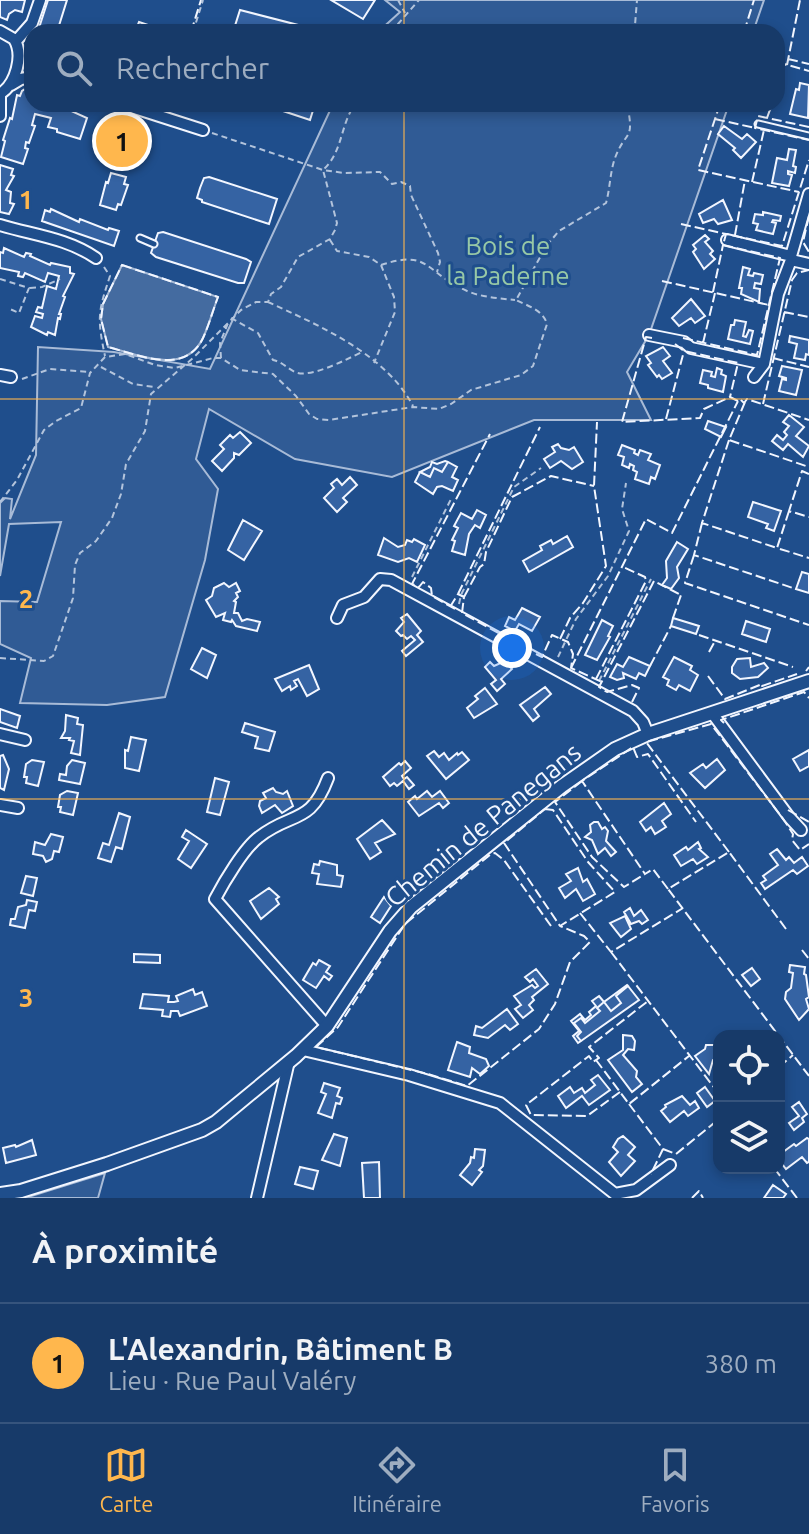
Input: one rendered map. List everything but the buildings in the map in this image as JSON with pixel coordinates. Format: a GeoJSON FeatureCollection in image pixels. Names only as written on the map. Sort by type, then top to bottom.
{"type":"FeatureCollection","features":[{"type":"Feature","properties":{"kind":"street"},"geometry":{"type":"LineString","coordinates":[[31,24],[40,0]]}},
{"type":"Feature","properties":{"kind":"street"},"geometry":{"type":"LineString","coordinates":[[0,31],[16,41],[24,62]]}},
{"type":"Feature","properties":{"kind":"street"},"geometry":{"type":"LineString","coordinates":[[16,41],[24,32]]}},
{"type":"Feature","properties":{"kind":"street"},"geometry":{"type":"LineString","coordinates":[[10,87],[20,55]]}},
{"type":"Feature","properties":{"kind":"street"},"geometry":{"type":"LineString","coordinates":[[0,116],[0,94],[24,78]]}},
{"type":"Feature","properties":{"kind":"street"},"geometry":{"type":"LineString","coordinates":[[147,112],[203,130]]}},
{"type":"Feature","properties":{"kind":"street"},"geometry":{"type":"LineString","coordinates":[[754,377],[764,364],[778,294],[809,194]]}},
{"type":"Feature","properties":{"kind":"street"},"geometry":{"type":"LineString","coordinates":[[0,225],[82,248],[96,258]]}},
{"type":"Feature","properties":{"kind":"street"},"geometry":{"type":"LineString","coordinates":[[727,240],[809,264]]}},
{"type":"Feature","properties":{"kind":"street"},"geometry":{"type":"LineString","coordinates":[[649,335],[764,364]]}},
{"type":"Feature","properties":{"kind":"street"},"geometry":{"type":"LineString","coordinates":[[337,618],[343,605],[364,597],[380,579],[391,580],[633,711],[648,734]]}},
{"type":"Feature","properties":{"kind":"street","name":"Chemin de Panegans"},"geometry":{"type":"LineString","coordinates":[[3,1194],[51,1182],[202,1130],[225,1115],[327,1026],[390,931],[411,907],[586,768],[615,749],[648,734],[808,684]]}},
{"type":"Feature","properties":{"kind":"street"},"geometry":{"type":"LineString","coordinates":[[712,713],[801,830]]}},
{"type":"Feature","properties":{"kind":"street"},"geometry":{"type":"LineString","coordinates":[[0,734],[25,740]]}},
{"type":"Feature","properties":{"kind":"street"},"geometry":{"type":"LineString","coordinates":[[327,1026],[215,899],[256,839],[311,809],[328,778]]}},
{"type":"Feature","properties":{"kind":"street"},"geometry":{"type":"LineString","coordinates":[[0,805],[18,808]]}},
{"type":"Feature","properties":{"kind":"street"},"geometry":{"type":"LineString","coordinates":[[303,1050],[409,1075],[488,1098],[510,1109],[610,1192],[632,1195],[670,1165]]}},
{"type":"Feature","properties":{"kind":"street"},"geometry":{"type":"LineString","coordinates":[[257,1198],[289,1061]]}},
{"type":"Feature","properties":{"kind":"lane"},"geometry":{"type":"LineString","coordinates":[[758,124],[809,136]]}},
{"type":"Feature","properties":{"kind":"lane"},"geometry":{"type":"LineString","coordinates":[[140,238],[154,244]]}},
{"type":"Feature","properties":{"kind":"path"},"geometry":{"type":"LineString","coordinates":[[196,24],[203,0]]}},
{"type":"Feature","properties":{"kind":"path"},"geometry":{"type":"LineString","coordinates":[[398,0],[406,14]]}},
{"type":"Feature","properties":{"kind":"path"},"geometry":{"type":"LineString","coordinates":[[398,24],[419,0]]}},
{"type":"Feature","properties":{"kind":"path"},"geometry":{"type":"LineString","coordinates":[[635,24],[637,0]]}},
{"type":"Feature","properties":{"kind":"path"},"geometry":{"type":"LineString","coordinates":[[323,170],[332,162],[350,112]]}},
{"type":"Feature","properties":{"kind":"path"},"geometry":{"type":"LineString","coordinates":[[516,300],[547,245],[559,231],[606,203],[615,158],[630,136],[632,126],[629,112]]}},
{"type":"Feature","properties":{"kind":"path"},"geometry":{"type":"LineString","coordinates":[[203,130],[323,170],[380,172],[392,184],[401,182],[410,186],[411,195],[438,253],[440,262],[437,272]]}},
{"type":"Feature","properties":{"kind":"path"},"geometry":{"type":"LineString","coordinates":[[268,302],[271,294],[281,287],[298,257],[330,239],[337,223],[323,170]]}},
{"type":"Feature","properties":{"kind":"path"},"geometry":{"type":"LineString","coordinates":[[330,239],[337,251],[369,257],[381,265],[396,304],[374,363]]}},
{"type":"Feature","properties":{"kind":"path"},"geometry":{"type":"LineString","coordinates":[[0,502],[17,480],[44,430],[81,408],[90,373],[105,357],[98,322],[110,276],[96,258]]}},
{"type":"Feature","properties":{"kind":"path"},"geometry":{"type":"LineString","coordinates":[[105,357],[125,354],[155,365],[175,368],[221,358],[240,370],[273,374],[317,419],[329,420],[413,407],[439,409],[471,390],[521,375],[533,366],[547,324],[538,311],[516,300],[476,294],[460,288],[424,261],[398,259],[381,265]]}},
{"type":"Feature","properties":{"kind":"path"},"geometry":{"type":"LineString","coordinates":[[0,279],[29,288],[42,287],[60,279]]}},
{"type":"Feature","properties":{"kind":"path"},"geometry":{"type":"LineString","coordinates":[[10,309],[19,313],[29,288]]}},
{"type":"Feature","properties":{"kind":"path"},"geometry":{"type":"LineString","coordinates":[[0,658],[44,661],[53,656],[73,598],[75,565],[80,553],[96,541],[112,518],[121,494],[126,464],[145,431],[151,394],[231,318],[256,302],[268,302],[341,336],[399,387],[413,407]]}},
{"type":"Feature","properties":{"kind":"path"},"geometry":{"type":"LineString","coordinates":[[231,318],[258,333],[273,360],[282,362],[295,372],[306,374],[317,371],[362,352]]}},
{"type":"Feature","properties":{"kind":"path"},"geometry":{"type":"LineString","coordinates":[[221,358],[220,343],[231,318]]}},
{"type":"Feature","properties":{"kind":"path"},"geometry":{"type":"LineString","coordinates":[[99,366],[133,384],[156,388]]}},
{"type":"Feature","properties":{"kind":"path"},"geometry":{"type":"LineString","coordinates":[[6,376],[24,380],[50,369],[90,373]]}},
{"type":"Feature","properties":{"kind":"path"},"geometry":{"type":"LineString","coordinates":[[458,617],[461,595],[514,487],[541,468]]}},
{"type":"Feature","properties":{"kind":"path"},"geometry":{"type":"LineString","coordinates":[[553,669],[576,619],[608,576],[629,531],[622,509],[626,483]]}},
{"type":"Feature","properties":{"kind":"path"},"geometry":{"type":"LineString","coordinates":[[406,589],[451,499]]}},
{"type":"Feature","properties":{"kind":"path"},"geometry":{"type":"LineString","coordinates":[[594,691],[651,579]]}},
{"type":"Feature","properties":{"kind":"shaded area"},"geometry":{"type":"Polygon","coordinates":[[[385,0],[764,0],[756,24],[387,24],[400,12],[385,0]]]}},
{"type":"Feature","properties":{"kind":"shaded area","name":"Bois de la Paderne"},"geometry":{"type":"Polygon","coordinates":[[[329,112],[726,112],[649,335],[627,372],[651,420],[534,420],[392,477],[295,459],[209,409],[196,459],[218,489],[205,560],[165,697],[107,705],[20,703],[31,658],[0,644],[0,601],[37,602],[61,522],[9,524],[0,576],[0,503],[5,498],[12,499],[10,519],[36,455],[38,347],[114,352],[210,369],[329,112]]]}},
{"type":"Feature","properties":{"kind":"shaded area"},"geometry":{"type":"Polygon","coordinates":[[[122,265],[218,297],[203,338],[195,350],[185,357],[160,360],[108,347],[101,319],[103,304],[122,265]]]}},
{"type":"Feature","properties":{"kind":"shaded area"},"geometry":{"type":"Polygon","coordinates":[[[105,1173],[98,1198],[25,1198],[105,1173]]]}},
{"type":"Feature","properties":{"kind":"fence"},"geometry":{"type":"LineString","coordinates":[[194,24],[201,0]]}},
{"type":"Feature","properties":{"kind":"fence"},"geometry":{"type":"LineString","coordinates":[[746,24],[754,0]]}},
{"type":"Feature","properties":{"kind":"fence"},"geometry":{"type":"LineString","coordinates":[[787,65],[800,0]]}},
{"type":"Feature","properties":{"kind":"fence"},"geometry":{"type":"LineString","coordinates":[[788,59],[809,64]]}},
{"type":"Feature","properties":{"kind":"fence"},"geometry":{"type":"LineString","coordinates":[[785,64],[809,71]]}},
{"type":"Feature","properties":{"kind":"fence"},"geometry":{"type":"LineString","coordinates":[[717,112],[698,170],[799,192]]}},
{"type":"Feature","properties":{"kind":"fence"},"geometry":{"type":"LineString","coordinates":[[767,118],[769,112]]}},
{"type":"Feature","properties":{"kind":"fence"},"geometry":{"type":"LineString","coordinates":[[809,127],[758,116],[755,128],[809,140]]}},
{"type":"Feature","properties":{"kind":"fence"},"geometry":{"type":"LineString","coordinates":[[715,119],[755,128]]}},
{"type":"Feature","properties":{"kind":"fence"},"geometry":{"type":"LineString","coordinates":[[752,182],[764,130]]}},
{"type":"Feature","properties":{"kind":"fence"},"geometry":{"type":"LineString","coordinates":[[683,338],[757,355],[780,258],[723,245],[726,234],[782,246],[809,160]]}},
{"type":"Feature","properties":{"kind":"fence"},"geometry":{"type":"LineString","coordinates":[[735,235],[745,180]]}},
{"type":"Feature","properties":{"kind":"fence"},"geometry":{"type":"LineString","coordinates":[[809,216],[803,242],[809,252]]}},
{"type":"Feature","properties":{"kind":"fence"},"geometry":{"type":"LineString","coordinates":[[681,224],[726,234]]}},
{"type":"Feature","properties":{"kind":"fence"},"geometry":{"type":"LineString","coordinates":[[713,292],[723,245]]}},
{"type":"Feature","properties":{"kind":"fence"},"geometry":{"type":"LineString","coordinates":[[122,265],[218,297],[203,338],[195,350],[185,357],[160,360],[108,347],[101,319],[103,304],[122,265]]}},
{"type":"Feature","properties":{"kind":"fence"},"geometry":{"type":"LineString","coordinates":[[763,404],[792,280],[797,273],[809,270]]}},
{"type":"Feature","properties":{"kind":"fence"},"geometry":{"type":"LineString","coordinates":[[662,281],[769,305]]}},
{"type":"Feature","properties":{"kind":"fence"},"geometry":{"type":"LineString","coordinates":[[703,343],[715,293]]}},
{"type":"Feature","properties":{"kind":"fence"},"geometry":{"type":"LineString","coordinates":[[784,312],[809,317]]}},
{"type":"Feature","properties":{"kind":"fence"},"geometry":{"type":"LineString","coordinates":[[652,338],[646,337],[622,422],[700,418],[704,409],[730,397],[744,403],[747,399],[809,420]]}},
{"type":"Feature","properties":{"kind":"fence"},"geometry":{"type":"LineString","coordinates":[[675,344],[684,351],[738,363],[730,397]]}},
{"type":"Feature","properties":{"kind":"fence"},"geometry":{"type":"LineString","coordinates":[[666,419],[684,351]]}},
{"type":"Feature","properties":{"kind":"fence"},"geometry":{"type":"LineString","coordinates":[[773,358],[809,367]]}},
{"type":"Feature","properties":{"kind":"fence"},"geometry":{"type":"LineString","coordinates":[[571,668],[646,519],[672,533],[738,401]]}},
{"type":"Feature","properties":{"kind":"fence"},"geometry":{"type":"LineString","coordinates":[[745,402],[729,440],[809,467]]}},
{"type":"Feature","properties":{"kind":"fence"},"geometry":{"type":"LineString","coordinates":[[560,639],[570,618],[606,566],[594,486],[597,422]]}},
{"type":"Feature","properties":{"kind":"fence"},"geometry":{"type":"LineString","coordinates":[[458,594],[540,427]]}},
{"type":"Feature","properties":{"kind":"fence"},"geometry":{"type":"LineString","coordinates":[[455,609],[432,596],[431,588],[423,582],[419,587],[412,584],[490,434]]}},
{"type":"Feature","properties":{"kind":"fence"},"geometry":{"type":"LineString","coordinates":[[729,440],[702,523],[777,548]]}},
{"type":"Feature","properties":{"kind":"fence"},"geometry":{"type":"LineString","coordinates":[[809,474],[802,471],[789,511],[809,517]]}},
{"type":"Feature","properties":{"kind":"fence"},"geometry":{"type":"LineString","coordinates":[[464,597],[484,564],[486,552],[512,497],[551,476],[594,486]]}},
{"type":"Feature","properties":{"kind":"fence"},"geometry":{"type":"LineString","coordinates":[[789,511],[777,548],[809,558]]}},
{"type":"Feature","properties":{"kind":"fence"},"geometry":{"type":"LineString","coordinates":[[702,523],[694,555],[796,589]]}},
{"type":"Feature","properties":{"kind":"fence"},"geometry":{"type":"LineString","coordinates":[[694,555],[685,583],[809,625]]}},
{"type":"Feature","properties":{"kind":"fence"},"geometry":{"type":"LineString","coordinates":[[596,679],[646,581],[645,577],[623,567]]}},
{"type":"Feature","properties":{"kind":"fence"},"geometry":{"type":"LineString","coordinates":[[632,702],[639,688],[632,685],[607,692],[599,687],[654,581],[681,595]]}},
{"type":"Feature","properties":{"kind":"fence"},"geometry":{"type":"LineString","coordinates":[[450,607],[458,594],[464,597],[462,613],[522,646]]}},
{"type":"Feature","properties":{"kind":"fence"},"geometry":{"type":"LineString","coordinates":[[673,618],[681,595]]}},
{"type":"Feature","properties":{"kind":"fence"},"geometry":{"type":"LineString","coordinates":[[650,666],[671,626]]}},
{"type":"Feature","properties":{"kind":"fence"},"geometry":{"type":"LineString","coordinates":[[536,654],[542,657],[552,635],[568,642],[573,654],[571,668],[602,682]]}},
{"type":"Feature","properties":{"kind":"fence"},"geometry":{"type":"LineString","coordinates":[[699,635],[793,667]]}},
{"type":"Feature","properties":{"kind":"fence"},"geometry":{"type":"LineString","coordinates":[[709,652],[715,641]]}},
{"type":"Feature","properties":{"kind":"fence"},"geometry":{"type":"LineString","coordinates":[[806,671],[809,667]]}},
{"type":"Feature","properties":{"kind":"fence"},"geometry":{"type":"LineString","coordinates":[[708,676],[725,699],[797,674]]}},
{"type":"Feature","properties":{"kind":"fence"},"geometry":{"type":"LineString","coordinates":[[724,723],[721,720],[804,692],[809,698]]}},
{"type":"Feature","properties":{"kind":"fence"},"geometry":{"type":"LineString","coordinates":[[729,852],[646,742],[711,724],[784,820],[800,850],[809,844]]}},
{"type":"Feature","properties":{"kind":"fence"},"geometry":{"type":"LineString","coordinates":[[668,889],[653,869],[645,874],[582,781],[633,747],[637,757],[648,754],[696,822]]}},
{"type":"Feature","properties":{"kind":"fence"},"geometry":{"type":"LineString","coordinates":[[582,781],[555,802],[592,857],[624,887],[645,874]]}},
{"type":"Feature","properties":{"kind":"fence"},"geometry":{"type":"LineString","coordinates":[[545,809],[553,810],[588,862],[615,892],[560,926],[504,843],[545,809]]}},
{"type":"Feature","properties":{"kind":"fence"},"geometry":{"type":"LineString","coordinates":[[788,810],[809,822]]}},
{"type":"Feature","properties":{"kind":"fence"},"geometry":{"type":"LineString","coordinates":[[786,929],[729,852],[668,889],[809,1076]]}},
{"type":"Feature","properties":{"kind":"fence"},"geometry":{"type":"LineString","coordinates":[[551,926],[504,860],[495,853],[491,854],[405,924],[338,1027],[316,1047],[467,1086],[539,1029],[555,1004],[570,962],[590,942],[584,936],[560,926]]}},
{"type":"Feature","properties":{"kind":"fence"},"geometry":{"type":"LineString","coordinates":[[580,913],[611,952],[683,908]]}},
{"type":"Feature","properties":{"kind":"fence"},"geometry":{"type":"LineString","coordinates":[[802,950],[809,959]]}},
{"type":"Feature","properties":{"kind":"fence"},"geometry":{"type":"LineString","coordinates":[[611,952],[713,1086]]}},
{"type":"Feature","properties":{"kind":"fence"},"geometry":{"type":"LineString","coordinates":[[620,1092],[587,1116],[531,1115],[526,1105],[589,1056],[593,1062],[599,1058],[589,1047],[648,1001]]}},
{"type":"Feature","properties":{"kind":"fence"},"geometry":{"type":"LineString","coordinates":[[785,1062],[793,1055]]}},
{"type":"Feature","properties":{"kind":"fence"},"geometry":{"type":"LineString","coordinates":[[596,1060],[629,1104],[689,1056]]}},
{"type":"Feature","properties":{"kind":"fence"},"geometry":{"type":"LineString","coordinates":[[629,1104],[663,1149],[651,1174]]}},
{"type":"Feature","properties":{"kind":"fence"},"geometry":{"type":"LineString","coordinates":[[663,1149],[676,1154],[713,1124]]}},
{"type":"Feature","properties":{"kind":"fence"},"geometry":{"type":"LineString","coordinates":[[779,1174],[797,1198]]}},
{"type":"Feature","properties":{"kind":"fence"},"geometry":{"type":"LineString","coordinates":[[692,1198],[699,1191],[703,1198]]}},
{"type":"Feature","properties":{"kind":"place","name":"L'Alexandrin, Bâtiment B"},"geometry":{"type":"Point","coordinates":[122,141]}}]}
